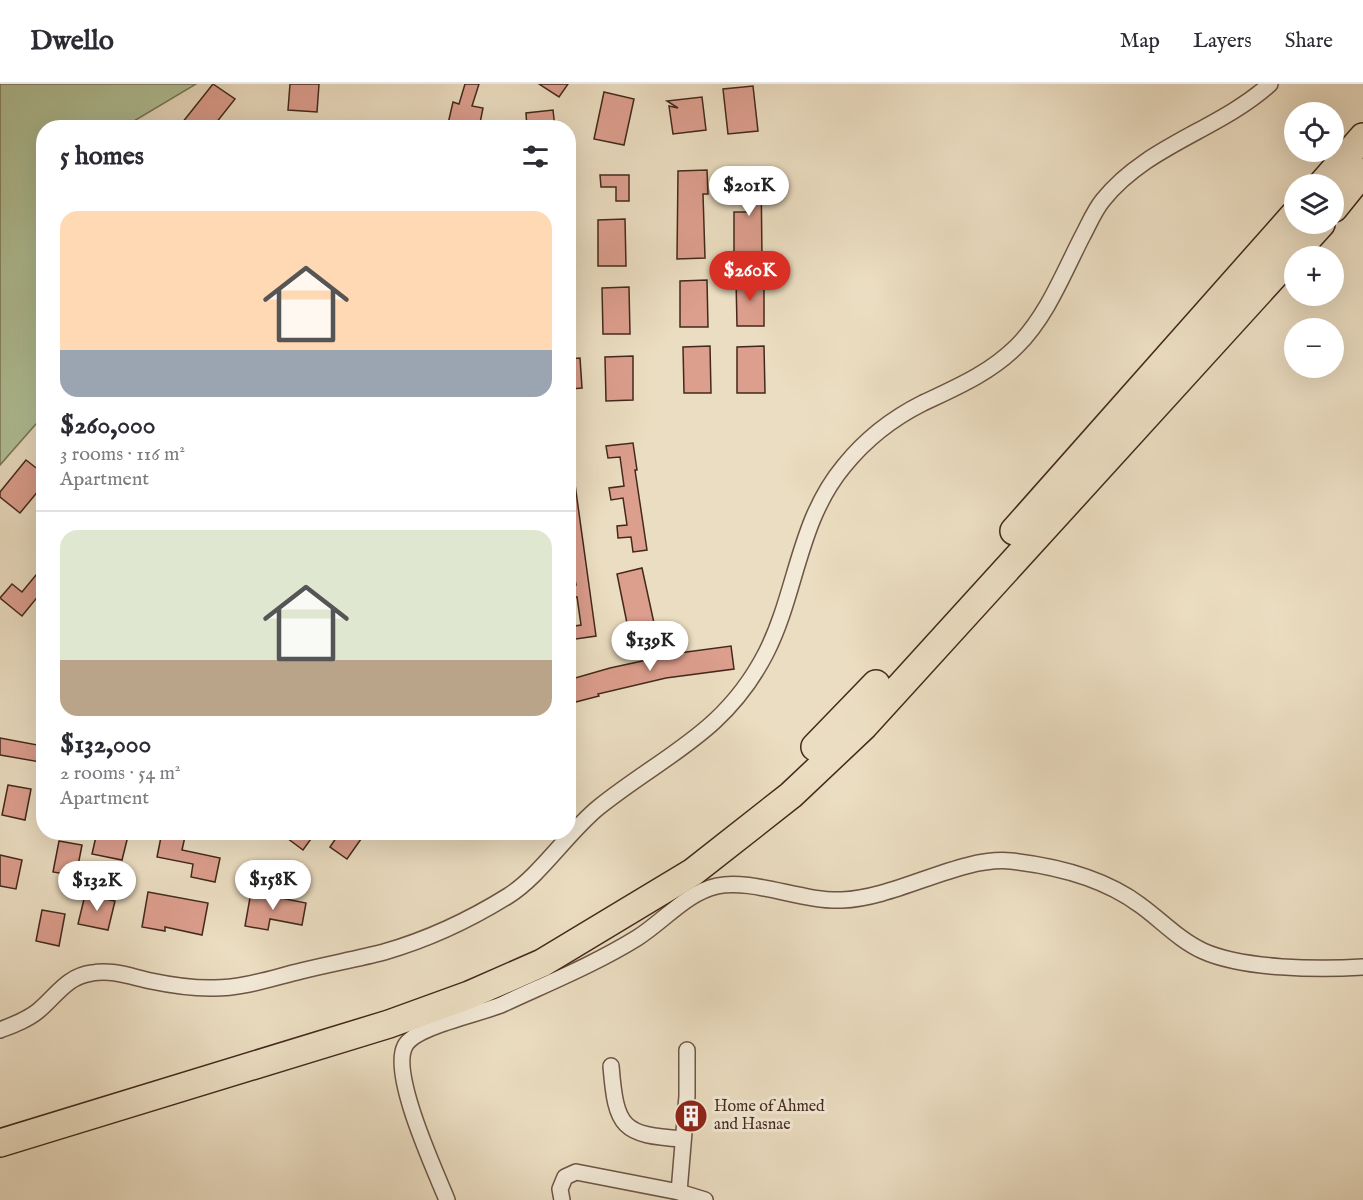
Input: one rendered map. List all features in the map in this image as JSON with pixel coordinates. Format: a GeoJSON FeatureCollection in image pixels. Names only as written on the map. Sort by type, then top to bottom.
{"type":"FeatureCollection","features":[{"type":"Feature","properties":{"kind":"highway"},"geometry":{"type":"LineString","coordinates":[[1331,174],[1363,137]]}},
{"type":"Feature","properties":{"kind":"highway"},"geometry":{"type":"LineString","coordinates":[[1344,196],[1363,172]]}},
{"type":"Feature","properties":{"kind":"highway"},"geometry":{"type":"LineString","coordinates":[[0,1126],[430,993],[498,964],[561,933],[669,868],[722,830],[781,780],[852,710],[1284,226]]}},
{"type":"Feature","properties":{"kind":"highway"},"geometry":{"type":"LineString","coordinates":[[0,1143],[389,1024],[469,995],[542,963],[693,872],[791,795],[864,726],[1312,234]]}},
{"type":"Feature","properties":{"kind":"street"},"geometry":{"type":"LineString","coordinates":[[576,828],[598,808],[710,728],[741,694],[770,643],[810,523],[820,501],[846,463],[888,425],[924,403],[974,380],[1017,346],[1035,326],[1050,301],[1102,201],[1128,174],[1148,158],[1236,109],[1270,84]]}},
{"type":"Feature","properties":{"kind":"street"},"geometry":{"type":"LineString","coordinates":[[0,1030],[36,1013],[59,989],[88,973],[120,974],[172,985],[215,988],[246,984],[387,951],[448,927],[510,895],[526,883],[563,840]]}},
{"type":"Feature","properties":{"kind":"street"},"geometry":{"type":"LineString","coordinates":[[447,1200],[412,1115],[402,1067],[402,1053],[411,1038],[443,1024],[497,1006],[580,969],[642,935],[697,894],[714,886],[740,885],[799,897],[843,900],[898,889],[974,865],[1010,861],[1077,875],[1112,887],[1142,906],[1190,944],[1220,958],[1305,969],[1363,967]]}},
{"type":"Feature","properties":{"kind":"street"},"geometry":{"type":"LineString","coordinates":[[679,1192],[687,1050]]}},
{"type":"Feature","properties":{"kind":"street"},"geometry":{"type":"LineString","coordinates":[[611,1066],[616,1106],[629,1128],[647,1137],[683,1139]]}},
{"type":"Feature","properties":{"kind":"street"},"geometry":{"type":"LineString","coordinates":[[562,1200],[560,1189],[565,1177],[576,1172],[679,1192],[705,1200]]}},
{"type":"Feature","properties":{"kind":"green space"},"geometry":{"type":"Polygon","coordinates":[[[0,84],[196,84],[136,120],[36,120],[36,424],[0,465],[0,84]]]}},
{"type":"Feature","properties":{"kind":"building"},"geometry":{"type":"Polygon","coordinates":[[[213,84],[235,99],[218,120],[184,120],[213,84]]]}},
{"type":"Feature","properties":{"kind":"building"},"geometry":{"type":"Polygon","coordinates":[[[290,84],[319,84],[317,112],[288,110],[290,84]]]}},
{"type":"Feature","properties":{"kind":"building"},"geometry":{"type":"Polygon","coordinates":[[[465,84],[479,84],[472,106],[483,108],[481,120],[449,120],[453,102],[459,104],[465,84]]]}},
{"type":"Feature","properties":{"kind":"building"},"geometry":{"type":"Polygon","coordinates":[[[539,84],[568,84],[559,97],[539,84]]]}},
{"type":"Feature","properties":{"kind":"building"},"geometry":{"type":"Polygon","coordinates":[[[753,86],[758,131],[728,134],[723,89],[753,86]]]}},
{"type":"Feature","properties":{"kind":"building"},"geometry":{"type":"Polygon","coordinates":[[[604,92],[634,99],[624,145],[594,139],[604,92]]]}},
{"type":"Feature","properties":{"kind":"building"},"geometry":{"type":"Polygon","coordinates":[[[702,97],[706,130],[673,134],[669,106],[678,108],[667,101],[702,97]]]}},
{"type":"Feature","properties":{"kind":"building"},"geometry":{"type":"Polygon","coordinates":[[[553,110],[554,120],[526,120],[526,113],[553,110]]]}},
{"type":"Feature","properties":{"kind":"building"},"geometry":{"type":"Polygon","coordinates":[[[761,168],[762,258],[734,258],[734,212],[748,212],[748,180],[733,180],[732,169],[761,168]]]}},
{"type":"Feature","properties":{"kind":"building"},"geometry":{"type":"Polygon","coordinates":[[[707,170],[708,194],[703,194],[705,258],[677,259],[678,171],[707,170]]]}},
{"type":"Feature","properties":{"kind":"building"},"geometry":{"type":"Polygon","coordinates":[[[600,175],[629,175],[629,201],[616,201],[616,187],[601,187],[600,175]]]}},
{"type":"Feature","properties":{"kind":"building"},"geometry":{"type":"Polygon","coordinates":[[[625,219],[626,266],[598,266],[598,220],[625,219]]]}},
{"type":"Feature","properties":{"kind":"building"},"geometry":{"type":"Polygon","coordinates":[[[736,279],[764,279],[764,326],[737,326],[736,279]]]}},
{"type":"Feature","properties":{"kind":"building"},"geometry":{"type":"Polygon","coordinates":[[[707,280],[708,327],[680,327],[680,281],[707,280]]]}},
{"type":"Feature","properties":{"kind":"building"},"geometry":{"type":"Polygon","coordinates":[[[629,287],[630,334],[603,334],[602,288],[629,287]]]}},
{"type":"Feature","properties":{"kind":"building"},"geometry":{"type":"Polygon","coordinates":[[[710,346],[711,393],[684,393],[683,347],[710,346]]]}},
{"type":"Feature","properties":{"kind":"building"},"geometry":{"type":"Polygon","coordinates":[[[764,346],[765,393],[737,393],[737,347],[764,346]]]}},
{"type":"Feature","properties":{"kind":"building"},"geometry":{"type":"Polygon","coordinates":[[[633,356],[633,400],[606,401],[605,357],[633,356]]]}},
{"type":"Feature","properties":{"kind":"building"},"geometry":{"type":"Polygon","coordinates":[[[576,358],[580,358],[582,388],[576,389],[576,358]]]}},
{"type":"Feature","properties":{"kind":"building"},"geometry":{"type":"Polygon","coordinates":[[[633,443],[647,550],[633,552],[631,537],[618,538],[617,526],[627,525],[623,498],[611,500],[609,488],[624,486],[620,457],[608,458],[606,446],[633,443]]]}},
{"type":"Feature","properties":{"kind":"building"},"geometry":{"type":"Polygon","coordinates":[[[26,460],[36,468],[36,494],[20,513],[0,497],[0,492],[26,460]]]}},
{"type":"Feature","properties":{"kind":"building"},"geometry":{"type":"Polygon","coordinates":[[[576,491],[596,636],[576,639],[576,626],[581,625],[577,597],[576,491]]]}},
{"type":"Feature","properties":{"kind":"building"},"geometry":{"type":"Polygon","coordinates":[[[642,568],[654,623],[628,628],[617,574],[642,568]]]}},
{"type":"Feature","properties":{"kind":"building"},"geometry":{"type":"Polygon","coordinates":[[[36,575],[36,599],[22,616],[0,598],[12,584],[22,592],[36,575]]]}},
{"type":"Feature","properties":{"kind":"building"},"geometry":{"type":"Polygon","coordinates":[[[731,646],[734,669],[666,678],[598,694],[599,696],[576,702],[576,678],[679,653],[731,646]]]}},
{"type":"Feature","properties":{"kind":"building"},"geometry":{"type":"Polygon","coordinates":[[[0,738],[36,745],[36,761],[0,755],[0,738]]]}},
{"type":"Feature","properties":{"kind":"building"},"geometry":{"type":"Polygon","coordinates":[[[8,785],[31,789],[25,820],[2,815],[8,785]]]}},
{"type":"Feature","properties":{"kind":"building"},"geometry":{"type":"Polygon","coordinates":[[[95,840],[127,840],[122,860],[92,854],[95,840]]]}},
{"type":"Feature","properties":{"kind":"building"},"geometry":{"type":"Polygon","coordinates":[[[160,840],[184,840],[182,850],[220,858],[215,882],[191,877],[193,864],[157,857],[160,840]]]}},
{"type":"Feature","properties":{"kind":"building"},"geometry":{"type":"Polygon","coordinates":[[[290,840],[310,840],[303,850],[290,840]]]}},
{"type":"Feature","properties":{"kind":"building"},"geometry":{"type":"Polygon","coordinates":[[[335,840],[360,840],[347,859],[330,847],[335,840]]]}},
{"type":"Feature","properties":{"kind":"building"},"geometry":{"type":"Polygon","coordinates":[[[59,841],[82,845],[76,876],[53,872],[59,841]]]}},
{"type":"Feature","properties":{"kind":"building"},"geometry":{"type":"Polygon","coordinates":[[[0,855],[22,860],[16,889],[0,886],[0,855]]]}},
{"type":"Feature","properties":{"kind":"building"},"geometry":{"type":"Polygon","coordinates":[[[148,892],[208,903],[202,935],[165,927],[165,931],[142,927],[148,892]]]}},
{"type":"Feature","properties":{"kind":"building"},"geometry":{"type":"Polygon","coordinates":[[[251,892],[306,903],[302,925],[270,919],[268,930],[245,926],[251,892]]]}},
{"type":"Feature","properties":{"kind":"building"},"geometry":{"type":"Polygon","coordinates":[[[85,895],[115,901],[108,930],[78,924],[85,895]]]}},
{"type":"Feature","properties":{"kind":"building"},"geometry":{"type":"Polygon","coordinates":[[[42,910],[65,914],[59,946],[36,941],[42,910]]]}},
{"type":"Feature","properties":{"kind":"place","name":"Home of Ahmed and Hasnae"},"geometry":{"type":"Point","coordinates":[691,1116]}}]}
